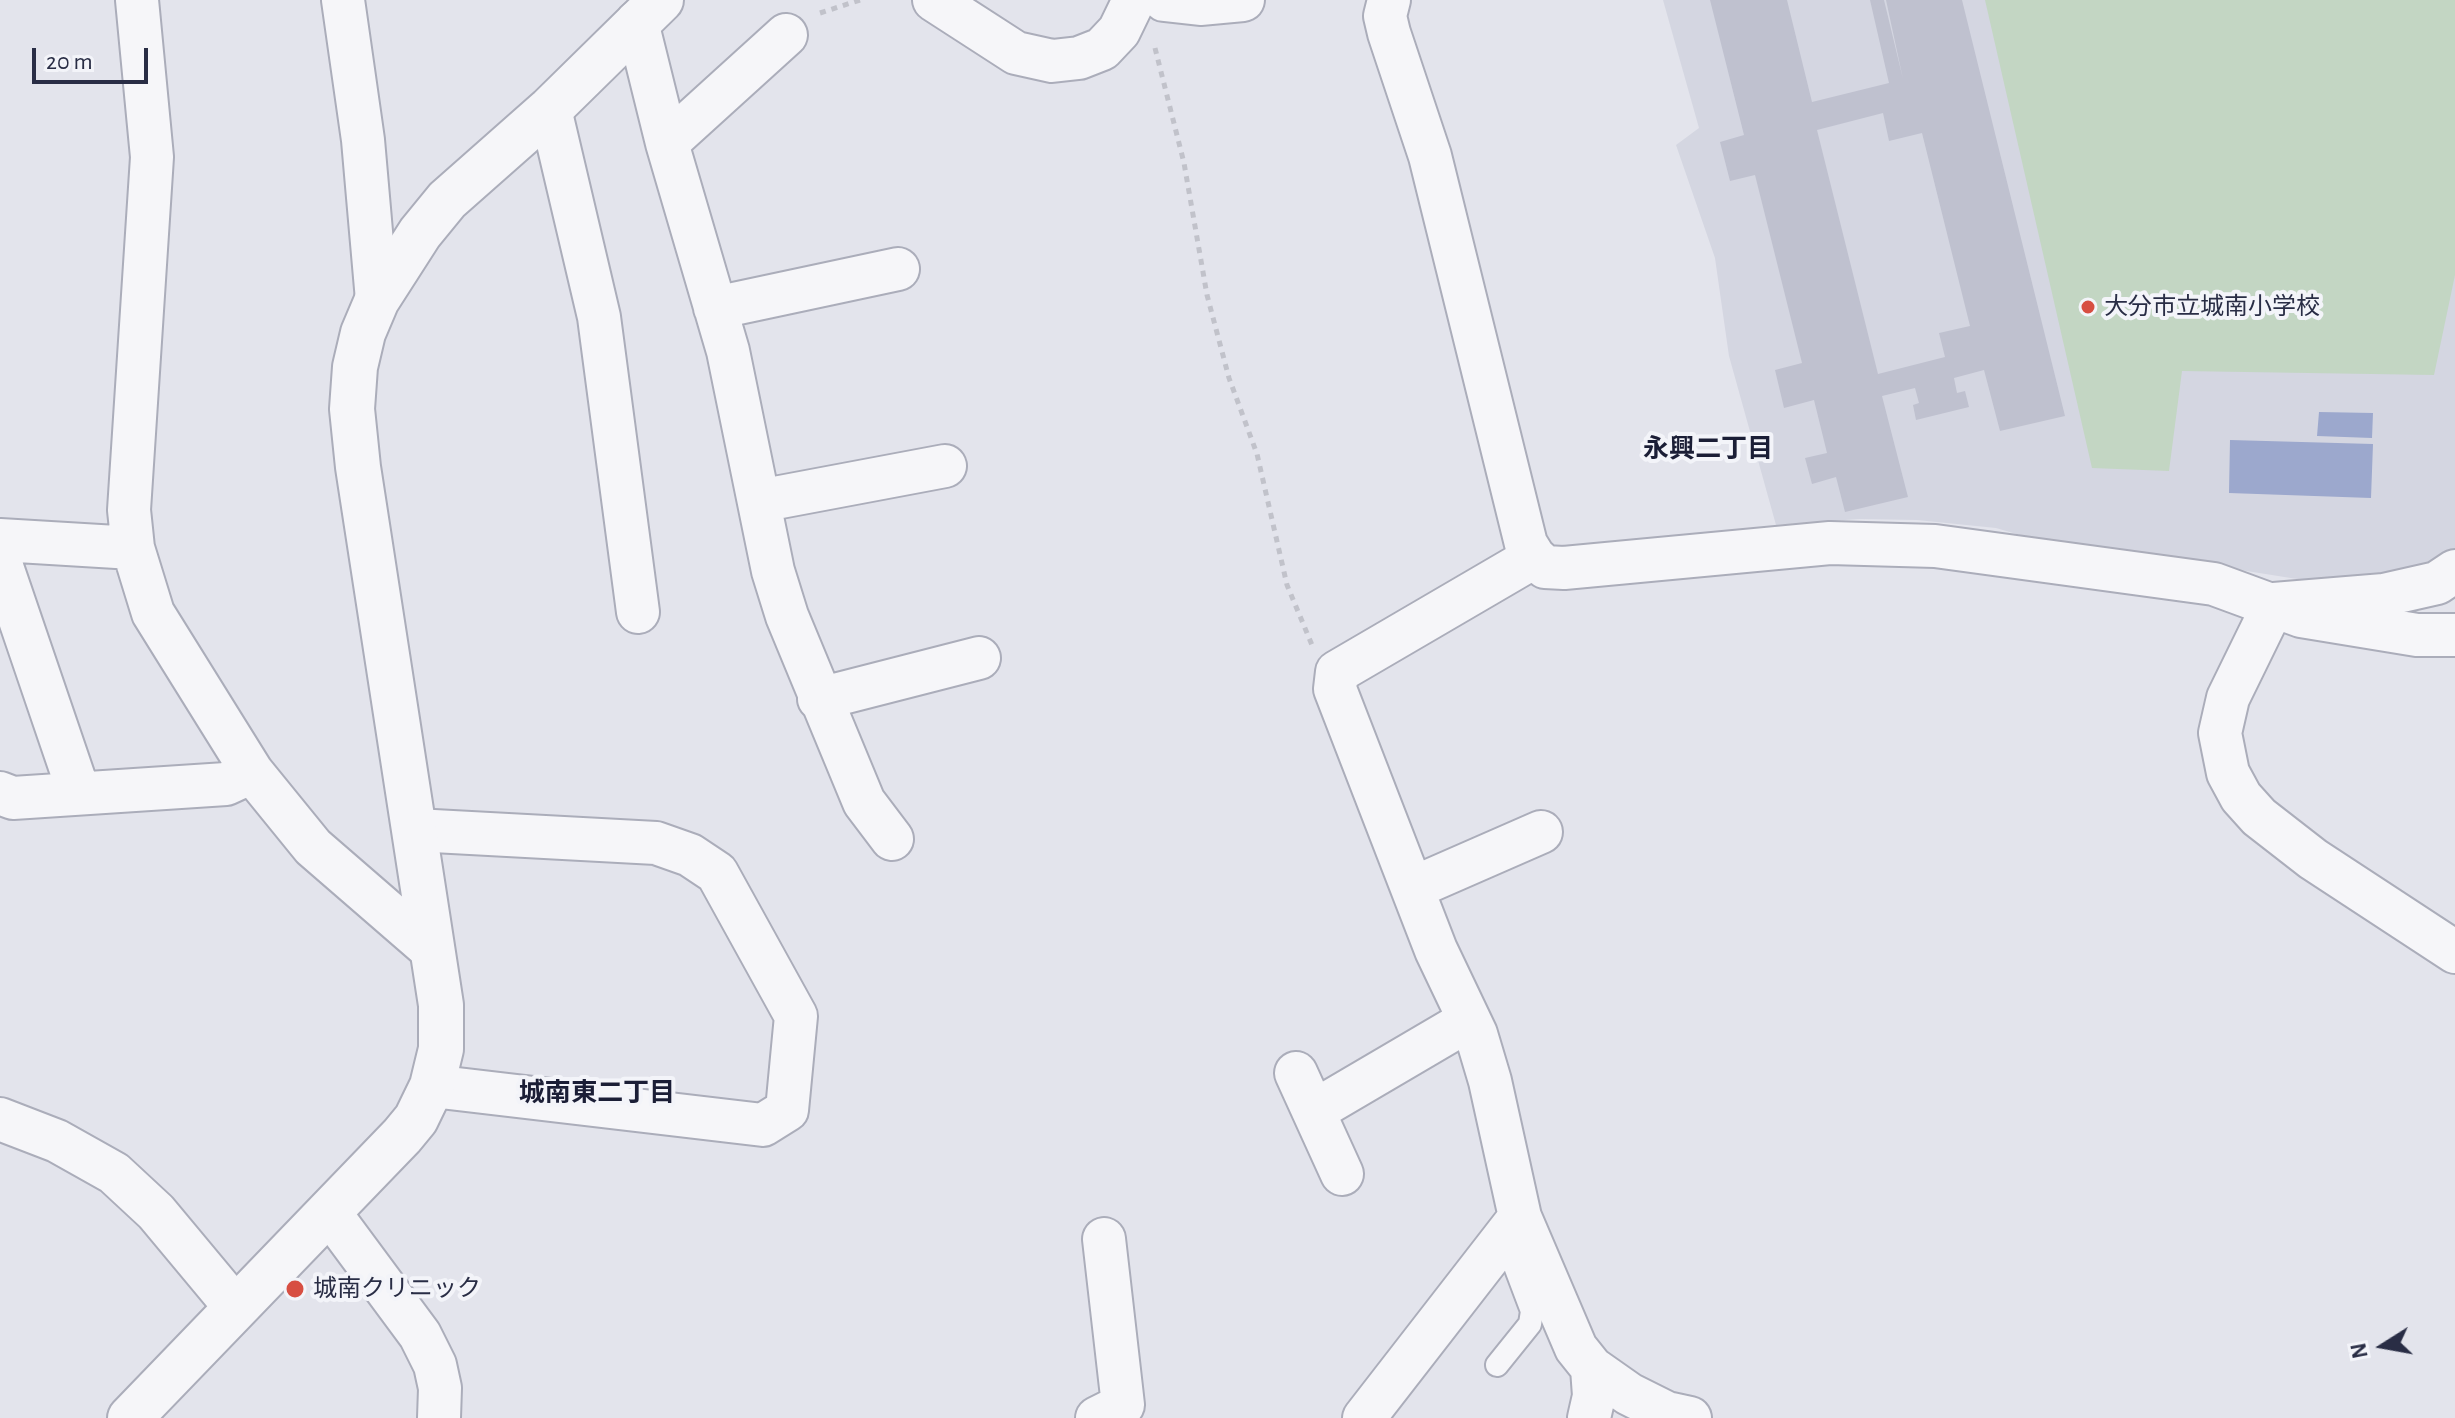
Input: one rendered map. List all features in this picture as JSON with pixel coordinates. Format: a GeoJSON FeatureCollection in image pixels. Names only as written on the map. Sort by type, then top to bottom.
{"type":"FeatureCollection","features":[{"type":"Feature","properties":{"kind":"street"},"geometry":{"type":"LineString","coordinates":[[137,0],[152,157],[129,510],[133,548],[153,613],[252,772],[313,847],[433,951]]}},
{"type":"Feature","properties":{"kind":"street"},"geometry":{"type":"LineString","coordinates":[[343,0],[363,140],[377,300]]}},
{"type":"Feature","properties":{"kind":"street"},"geometry":{"type":"LineString","coordinates":[[934,0],[1016,53],[1052,61],[1079,58],[1102,49],[1119,31],[1134,0]]}},
{"type":"Feature","properties":{"kind":"street"},"geometry":{"type":"LineString","coordinates":[[1164,0],[1200,4],[1243,0]]}},
{"type":"Feature","properties":{"kind":"street"},"geometry":{"type":"LineString","coordinates":[[1389,0],[1385,16],[1389,33],[1430,156],[1526,544],[1545,567],[1564,568],[1830,543],[1961,548],[2214,584],[2301,616],[2417,635],[2455,635]]}},
{"type":"Feature","properties":{"kind":"street"},"geometry":{"type":"LineString","coordinates":[[130,1418],[416,1119],[432,1086],[442,1030],[433,951],[352,409],[363,333],[377,300],[420,233],[447,200],[550,109],[649,11]]}},
{"type":"Feature","properties":{"kind":"street"},"geometry":{"type":"LineString","coordinates":[[649,11],[667,143],[728,351],[782,601],[819,699],[864,802],[892,839]]}},
{"type":"Feature","properties":{"kind":"street"},"geometry":{"type":"LineString","coordinates":[[667,143],[786,35]]}},
{"type":"Feature","properties":{"kind":"street"},"geometry":{"type":"LineString","coordinates":[[550,109],[599,317],[638,612]]}},
{"type":"Feature","properties":{"kind":"street"},"geometry":{"type":"LineString","coordinates":[[715,308],[898,269]]}},
{"type":"Feature","properties":{"kind":"street"},"geometry":{"type":"LineString","coordinates":[[759,501],[945,466]]}},
{"type":"Feature","properties":{"kind":"street"},"geometry":{"type":"LineString","coordinates":[[0,540],[133,548]]}},
{"type":"Feature","properties":{"kind":"street"},"geometry":{"type":"LineString","coordinates":[[1534,557],[1337,672],[1335,689],[1436,950],[1469,1020],[1490,1081],[1512,1227],[1576,1348],[1592,1368],[1649,1405],[1690,1418]]}},
{"type":"Feature","properties":{"kind":"street"},"geometry":{"type":"LineString","coordinates":[[0,561],[79,793]]}},
{"type":"Feature","properties":{"kind":"street"},"geometry":{"type":"LineString","coordinates":[[2274,604],[2384,595],[2437,583],[2455,571]]}},
{"type":"Feature","properties":{"kind":"street"},"geometry":{"type":"LineString","coordinates":[[2274,604],[2236,678],[2223,715],[2222,750],[2233,783],[2259,817],[2285,839],[2455,952]]}},
{"type":"Feature","properties":{"kind":"street"},"geometry":{"type":"LineString","coordinates":[[819,699],[979,658]]}},
{"type":"Feature","properties":{"kind":"street"},"geometry":{"type":"LineString","coordinates":[[0,793],[13,798],[226,784],[252,772]]}},
{"type":"Feature","properties":{"kind":"street"},"geometry":{"type":"LineString","coordinates":[[415,830],[656,843],[690,855],[717,873],[796,1016],[787,1110],[763,1125],[432,1086]]}},
{"type":"Feature","properties":{"kind":"street"},"geometry":{"type":"LineString","coordinates":[[1413,888],[1541,832]]}},
{"type":"Feature","properties":{"kind":"street"},"geometry":{"type":"LineString","coordinates":[[1314,1111],[1469,1020]]}},
{"type":"Feature","properties":{"kind":"street"},"geometry":{"type":"LineString","coordinates":[[1296,1073],[1342,1174]]}},
{"type":"Feature","properties":{"kind":"street"},"geometry":{"type":"LineString","coordinates":[[0,1119],[57,1141],[114,1173],[156,1212],[236,1308]]}},
{"type":"Feature","properties":{"kind":"street"},"geometry":{"type":"LineString","coordinates":[[329,1212],[420,1335],[435,1365],[440,1388],[439,1418]]}},
{"type":"Feature","properties":{"kind":"street"},"geometry":{"type":"LineString","coordinates":[[1364,1418],[1512,1227]]}},
{"type":"Feature","properties":{"kind":"street"},"geometry":{"type":"LineString","coordinates":[[1097,1418],[1123,1405],[1104,1239]]}},
{"type":"Feature","properties":{"kind":"street"},"geometry":{"type":"LineString","coordinates":[[1589,1418],[1594,1396],[1592,1368]]}},
{"type":"Feature","properties":{"kind":"lane"},"geometry":{"type":"LineString","coordinates":[[1497,1365],[1530,1324],[1532,1311],[1512,1227]]}},
{"type":"Feature","properties":{"kind":"path"},"geometry":{"type":"LineString","coordinates":[[1154,40],[1194,208],[1207,295],[1229,378],[1257,454],[1287,585],[1318,656],[1336,683]]}},
{"type":"Feature","properties":{"kind":"shaded area","name":"大分市立城南小学校"},"geometry":{"type":"Polygon","coordinates":[[[1663,0],[2455,0],[2455,560],[2370,584],[2297,579],[2020,535],[1996,528],[1917,520],[1859,519],[1776,525],[1729,356],[1715,258],[1676,145],[1699,128],[1663,0]]]}},
{"type":"Feature","properties":{"kind":"green space"},"geometry":{"type":"Polygon","coordinates":[[[1985,0],[2455,0],[2455,275],[2434,375],[2182,371],[2169,471],[2092,468],[1985,0]]]}},
{"type":"Feature","properties":{"kind":"water"},"geometry":{"type":"Polygon","coordinates":[[[2319,412],[2373,413],[2372,438],[2317,436],[2319,412]]]}},
{"type":"Feature","properties":{"kind":"water"},"geometry":{"type":"Polygon","coordinates":[[[2230,440],[2373,444],[2371,498],[2229,493],[2230,440]]]}},
{"type":"Feature","properties":{"kind":"building"},"geometry":{"type":"Polygon","coordinates":[[[1710,0],[1787,0],[1812,102],[1889,83],[1870,0],[1884,0],[1903,79],[1886,0],[1962,0],[2065,416],[2000,431],[1984,370],[1954,378],[1957,393],[1965,391],[1969,407],[1916,420],[1913,405],[1919,403],[1915,388],[1882,396],[1908,497],[1845,512],[1836,477],[1812,484],[1805,458],[1827,453],[1814,400],[1784,408],[1775,370],[1802,363],[1755,175],[1730,181],[1720,142],[1744,135],[1710,0]],[[1883,113],[1817,130],[1878,374],[1945,357],[1939,333],[1970,326],[1922,133],[1889,141],[1883,113]]]}},
{"type":"Feature","properties":{"kind":"place","name":"大分市立城南小学校"},"geometry":{"type":"Point","coordinates":[2088,307]}},
{"type":"Feature","properties":{"kind":"place","name":"城南クリニック"},"geometry":{"type":"Point","coordinates":[295,1289]}},
{"type":"Feature","properties":{"kind":"district","name":"永興二丁目"},"geometry":{"type":"Point","coordinates":[1708,449]}},
{"type":"Feature","properties":{"kind":"district","name":"城南東二丁目"},"geometry":{"type":"Point","coordinates":[597,1093]}}]}
